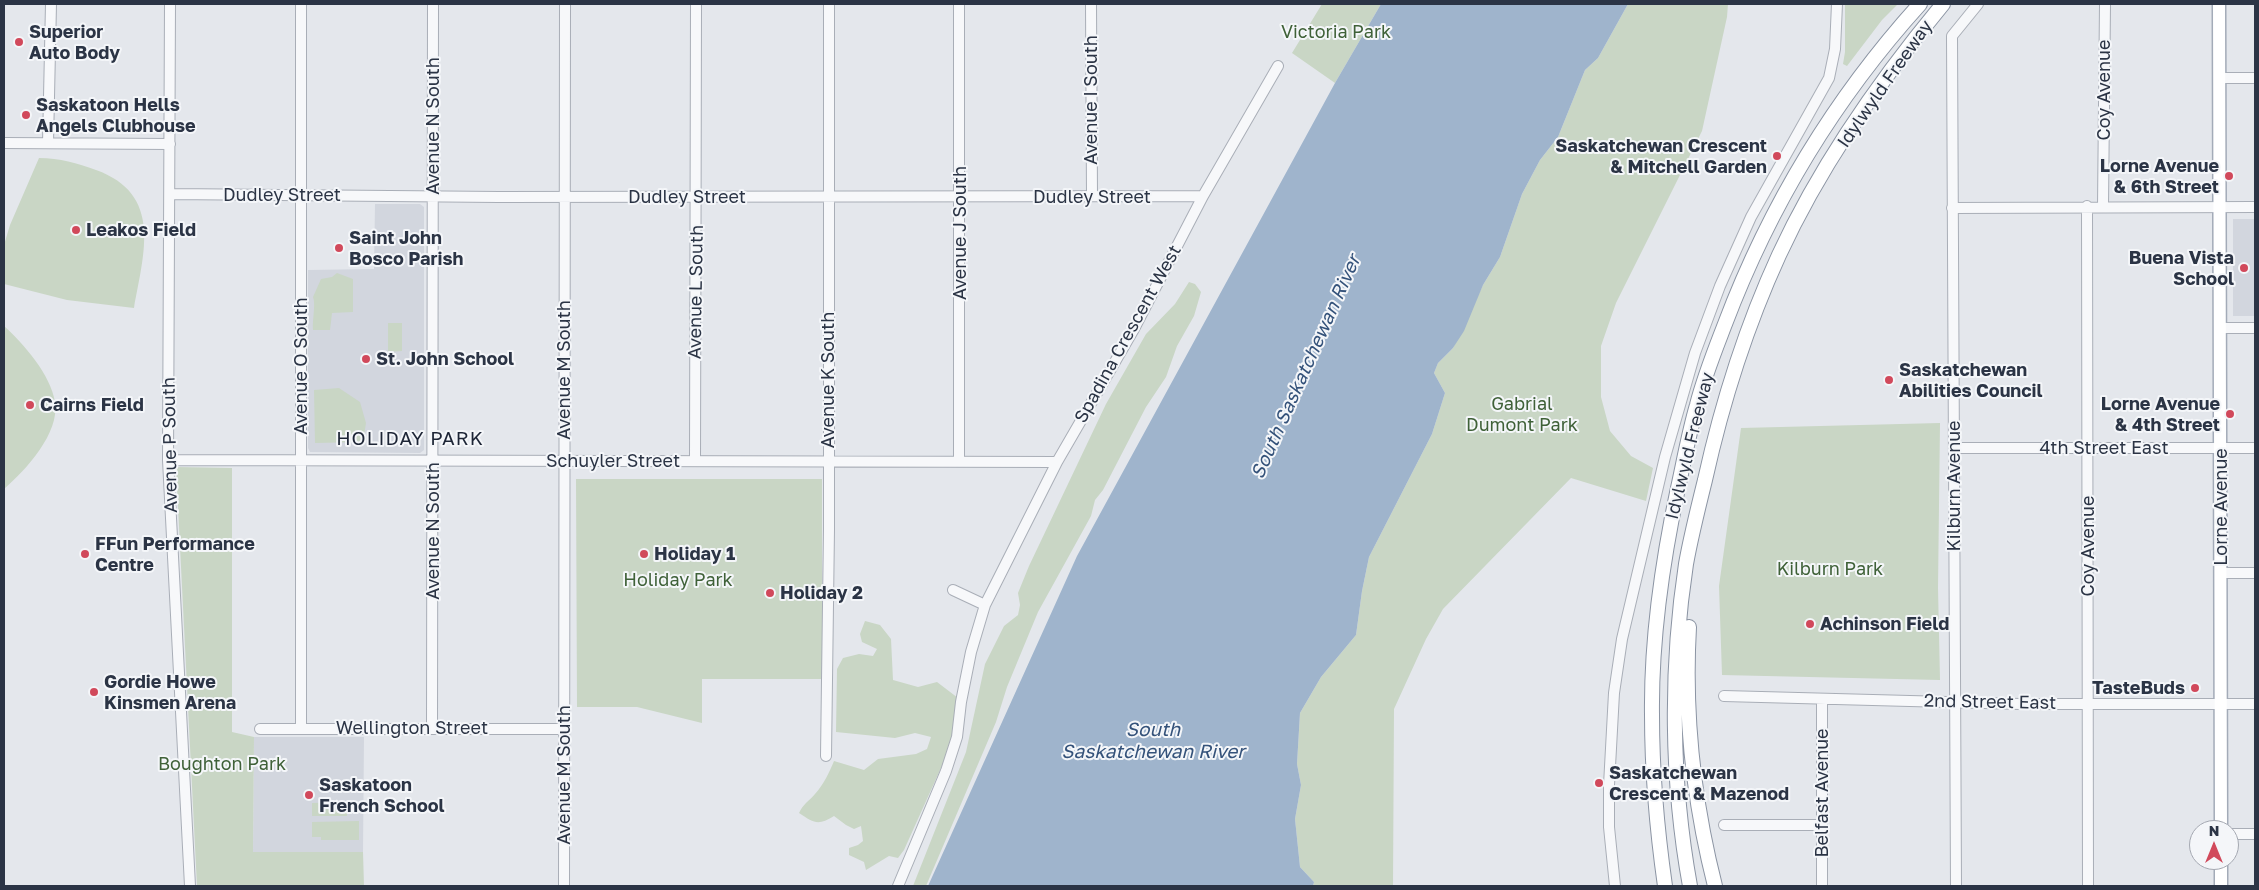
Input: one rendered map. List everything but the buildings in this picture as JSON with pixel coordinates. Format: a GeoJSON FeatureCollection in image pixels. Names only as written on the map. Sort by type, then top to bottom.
{"type":"FeatureCollection","features":[{"type":"Feature","properties":{"kind":"highway","name":"Idylwyld Freeway"},"geometry":{"type":"LineString","coordinates":[[1665,886],[1659,841],[1653,760],[1652,713],[1655,636],[1664,552],[1697,404],[1740,286],[1789,184],[1824,125],[1855,82],[1887,40],[1920,4]]}},
{"type":"Feature","properties":{"kind":"highway","name":"Idylwyld Freeway"},"geometry":{"type":"LineString","coordinates":[[1690,886],[1684,850],[1676,751],[1680,611],[1687,562],[1714,439],[1739,354],[1760,298],[1798,218],[1854,122],[1884,79],[1943,4]]}},
{"type":"Feature","properties":{"kind":"highway"},"geometry":{"type":"LineString","coordinates":[[1714,439],[1696,547],[1688,640],[1692,756],[1700,816],[1715,886]]}},
{"type":"Feature","properties":{"kind":"main road","name":"Lorne Avenue"},"geometry":{"type":"LineString","coordinates":[[2220,4],[2221,820]]}},
{"type":"Feature","properties":{"kind":"main road"},"geometry":{"type":"LineString","coordinates":[[2221,870],[2221,886]]}},
{"type":"Feature","properties":{"kind":"street"},"geometry":{"type":"LineString","coordinates":[[48,143],[51,4]]}},
{"type":"Feature","properties":{"kind":"street","name":"Avenue P South"},"geometry":{"type":"LineString","coordinates":[[170,4],[168,460],[190,886]]}},
{"type":"Feature","properties":{"kind":"street","name":"Avenue O South"},"geometry":{"type":"LineString","coordinates":[[301,4],[301,729]]}},
{"type":"Feature","properties":{"kind":"street","name":"Avenue N South"},"geometry":{"type":"LineString","coordinates":[[432,728],[433,4]]}},
{"type":"Feature","properties":{"kind":"street","name":"Avenue M South"},"geometry":{"type":"LineString","coordinates":[[564,886],[565,4]]}},
{"type":"Feature","properties":{"kind":"street","name":"Avenue L South"},"geometry":{"type":"LineString","coordinates":[[695,461],[696,4]]}},
{"type":"Feature","properties":{"kind":"street","name":"Avenue K South"},"geometry":{"type":"LineString","coordinates":[[826,756],[829,4]]}},
{"type":"Feature","properties":{"kind":"street","name":"Avenue J South"},"geometry":{"type":"LineString","coordinates":[[959,4],[959,462]]}},
{"type":"Feature","properties":{"kind":"street","name":"Avenue I South"},"geometry":{"type":"LineString","coordinates":[[1091,4],[1092,196]]}},
{"type":"Feature","properties":{"kind":"street"},"geometry":{"type":"LineString","coordinates":[[1615,886],[1609,827],[1609,785],[1614,693],[1622,639],[1665,457],[1695,352],[1720,286],[1751,217],[1829,78],[1835,50],[1837,4]]}},
{"type":"Feature","properties":{"kind":"street","name":"Kilburn Avenue"},"geometry":{"type":"LineString","coordinates":[[1956,886],[1952,36],[1978,4]]}},
{"type":"Feature","properties":{"kind":"street","name":"Coy Avenue"},"geometry":{"type":"LineString","coordinates":[[2103,206],[2105,4]]}},
{"type":"Feature","properties":{"kind":"street","name":"Spadina Crescent West"},"geometry":{"type":"LineString","coordinates":[[898,886],[946,771],[957,737],[970,652],[985,605],[1056,462],[1134,329],[1203,196],[1278,66]]}},
{"type":"Feature","properties":{"kind":"street"},"geometry":{"type":"LineString","coordinates":[[2219,78],[2255,78]]}},
{"type":"Feature","properties":{"kind":"street"},"geometry":{"type":"LineString","coordinates":[[4,143],[170,144]]}},
{"type":"Feature","properties":{"kind":"street","name":"Dudley Street"},"geometry":{"type":"LineString","coordinates":[[170,194],[1203,196]]}},
{"type":"Feature","properties":{"kind":"street"},"geometry":{"type":"LineString","coordinates":[[1952,208],[2087,206],[2255,207]]}},
{"type":"Feature","properties":{"kind":"street","name":"Coy Avenue"},"geometry":{"type":"LineString","coordinates":[[2087,206],[2088,886]]}},
{"type":"Feature","properties":{"kind":"street"},"geometry":{"type":"LineString","coordinates":[[2220,328],[2255,328]]}},
{"type":"Feature","properties":{"kind":"street","name":"4th Street East"},"geometry":{"type":"LineString","coordinates":[[1954,448],[2255,448]]}},
{"type":"Feature","properties":{"kind":"street","name":"Schuyler Street"},"geometry":{"type":"LineString","coordinates":[[168,460],[1056,462]]}},
{"type":"Feature","properties":{"kind":"street"},"geometry":{"type":"LineString","coordinates":[[2221,573],[2255,573]]}},
{"type":"Feature","properties":{"kind":"street"},"geometry":{"type":"LineString","coordinates":[[952,590],[985,605]]}},
{"type":"Feature","properties":{"kind":"street","name":"2nd Street East"},"geometry":{"type":"LineString","coordinates":[[1724,696],[1955,703],[2255,704]]}},
{"type":"Feature","properties":{"kind":"street","name":"Belfast Avenue"},"geometry":{"type":"LineString","coordinates":[[1822,699],[1822,886]]}},
{"type":"Feature","properties":{"kind":"street","name":"Wellington Street"},"geometry":{"type":"LineString","coordinates":[[260,729],[564,729]]}},
{"type":"Feature","properties":{"kind":"street"},"geometry":{"type":"LineString","coordinates":[[1724,825],[1822,826]]}},
{"type":"Feature","properties":{"kind":"street"},"geometry":{"type":"LineString","coordinates":[[2239,834],[2255,834]]}},
{"type":"Feature","properties":{"kind":"shaded area","name":"St. John School"},"geometry":{"type":"Polygon","coordinates":[[[375,204],[420,204],[424,207],[424,450],[420,453],[310,452],[308,448],[308,270],[374,269],[375,204]]]}},
{"type":"Feature","properties":{"kind":"shaded area","name":"Buena Vista School"},"geometry":{"type":"Polygon","coordinates":[[[2233,219],[2255,219],[2255,316],[2233,316],[2233,219]]]}},
{"type":"Feature","properties":{"kind":"shaded area","name":"Saskatoon French School"},"geometry":{"type":"Polygon","coordinates":[[[254,737],[364,737],[363,852],[253,852],[254,737]]]}},
{"type":"Feature","properties":{"kind":"green space","name":"Victoria Park"},"geometry":{"type":"Polygon","coordinates":[[[1322,4],[1381,4],[1335,83],[1292,53],[1322,4]]]}},
{"type":"Feature","properties":{"kind":"green space","name":"Gabrial Dumont Park"},"geometry":{"type":"Polygon","coordinates":[[[1628,4],[1728,4],[1727,17],[1702,131],[1616,303],[1601,346],[1601,397],[1610,431],[1631,456],[1653,468],[1646,501],[1571,478],[1443,609],[1426,639],[1394,709],[1393,886],[1313,886],[1314,882],[1300,867],[1295,819],[1301,785],[1297,764],[1300,713],[1321,677],[1356,635],[1369,557],[1432,434],[1445,393],[1434,373],[1438,363],[1453,348],[1483,285],[1500,257],[1522,194],[1540,160],[1558,137],[1585,70],[1598,58],[1628,4]]]}},
{"type":"Feature","properties":{"kind":"green space"},"geometry":{"type":"Polygon","coordinates":[[[1845,4],[1898,4],[1882,20],[1847,66],[1843,64],[1845,52],[1845,4]]]}},
{"type":"Feature","properties":{"kind":"green space","name":"Leakos Field"},"geometry":{"type":"Polygon","coordinates":[[[39,158],[68,161],[96,170],[117,181],[132,194],[140,210],[144,227],[142,267],[134,308],[67,300],[4,284],[4,245],[10,225],[39,158]]]}},
{"type":"Feature","properties":{"kind":"green space"},"geometry":{"type":"Polygon","coordinates":[[[337,273],[353,279],[353,312],[332,313],[330,330],[313,330],[313,297],[321,279],[332,277],[337,273]]]}},
{"type":"Feature","properties":{"kind":"green space"},"geometry":{"type":"Polygon","coordinates":[[[1189,282],[1195,284],[1201,292],[1194,316],[1177,346],[1166,377],[1146,407],[1103,490],[1095,500],[1091,516],[1038,612],[1007,687],[996,722],[926,886],[913,886],[966,752],[985,664],[1004,626],[1018,615],[1020,605],[1018,593],[1029,566],[1106,404],[1146,334],[1175,304],[1189,282]]]}},
{"type":"Feature","properties":{"kind":"green space"},"geometry":{"type":"Polygon","coordinates":[[[388,323],[402,323],[402,351],[388,352],[388,323]]]}},
{"type":"Feature","properties":{"kind":"green space","name":"Cairns Field"},"geometry":{"type":"Polygon","coordinates":[[[4,326],[35,360],[48,381],[55,402],[55,414],[47,438],[40,450],[22,472],[4,489],[4,326]]]}},
{"type":"Feature","properties":{"kind":"green space"},"geometry":{"type":"Polygon","coordinates":[[[339,388],[360,402],[366,423],[363,442],[315,443],[314,390],[339,388]]]}},
{"type":"Feature","properties":{"kind":"green space","name":"Kilburn Park"},"geometry":{"type":"Polygon","coordinates":[[[1940,423],[1938,588],[1940,680],[1722,675],[1719,586],[1741,428],[1940,423]]]}},
{"type":"Feature","properties":{"kind":"green space","name":"Boughton Park"},"geometry":{"type":"Polygon","coordinates":[[[176,467],[232,468],[232,732],[254,737],[253,852],[363,852],[364,886],[197,886],[176,467]]]}},
{"type":"Feature","properties":{"kind":"green space","name":"Holiday Park"},"geometry":{"type":"Polygon","coordinates":[[[576,479],[822,479],[822,679],[702,679],[702,723],[637,707],[577,707],[576,479]]]}},
{"type":"Feature","properties":{"kind":"green space"},"geometry":{"type":"Polygon","coordinates":[[[865,621],[880,625],[891,639],[893,680],[918,687],[937,682],[958,698],[952,735],[945,759],[904,850],[898,858],[889,856],[866,870],[864,862],[849,855],[849,848],[863,841],[861,826],[854,829],[834,816],[824,821],[816,822],[799,813],[821,786],[834,761],[864,770],[878,759],[916,754],[927,749],[931,737],[915,733],[895,738],[836,732],[837,669],[843,658],[859,654],[873,656],[877,649],[862,642],[860,634],[865,621]]]}},
{"type":"Feature","properties":{"kind":"green space"},"geometry":{"type":"Polygon","coordinates":[[[347,802],[347,816],[312,816],[312,803],[347,802]]]}},
{"type":"Feature","properties":{"kind":"green space"},"geometry":{"type":"Polygon","coordinates":[[[359,821],[359,840],[321,840],[321,837],[312,837],[312,822],[359,821]]]}},
{"type":"Feature","properties":{"kind":"water","name":"South Saskatchewan River"},"geometry":{"type":"Polygon","coordinates":[[[1381,4],[1628,4],[1598,58],[1585,70],[1558,137],[1540,160],[1522,194],[1500,257],[1483,285],[1464,331],[1453,348],[1438,363],[1434,373],[1445,393],[1432,434],[1369,557],[1356,635],[1321,677],[1300,713],[1297,764],[1301,785],[1295,819],[1300,867],[1314,882],[1313,886],[928,886],[1077,556],[1335,83],[1381,4]]]}},
{"type":"Feature","properties":{"kind":"place","name":"Superior Auto Body"},"geometry":{"type":"Point","coordinates":[19,42]}},
{"type":"Feature","properties":{"kind":"place","name":"Saskatoon Hells Angels Clubhouse"},"geometry":{"type":"Point","coordinates":[26,115]}},
{"type":"Feature","properties":{"kind":"place","name":"Saskatchewan Crescent & Mitchell Garden"},"geometry":{"type":"Point","coordinates":[1777,156]}},
{"type":"Feature","properties":{"kind":"place","name":"Lorne Avenue & 6th Street"},"geometry":{"type":"Point","coordinates":[2229,176]}},
{"type":"Feature","properties":{"kind":"place","name":"Leakos Field"},"geometry":{"type":"Point","coordinates":[76,230]}},
{"type":"Feature","properties":{"kind":"place","name":"Saint John Bosco Parish"},"geometry":{"type":"Point","coordinates":[339,248]}},
{"type":"Feature","properties":{"kind":"place","name":"Buena Vista School"},"geometry":{"type":"Point","coordinates":[2244,268]}},
{"type":"Feature","properties":{"kind":"place","name":"St. John School"},"geometry":{"type":"Point","coordinates":[366,359]}},
{"type":"Feature","properties":{"kind":"place","name":"Saskatchewan Abilities Council"},"geometry":{"type":"Point","coordinates":[1889,380]}},
{"type":"Feature","properties":{"kind":"place","name":"Cairns Field"},"geometry":{"type":"Point","coordinates":[30,405]}},
{"type":"Feature","properties":{"kind":"place","name":"Lorne Avenue & 4th Street"},"geometry":{"type":"Point","coordinates":[2230,414]}},
{"type":"Feature","properties":{"kind":"place","name":"FFun Performance Centre"},"geometry":{"type":"Point","coordinates":[85,554]}},
{"type":"Feature","properties":{"kind":"place","name":"Holiday 1"},"geometry":{"type":"Point","coordinates":[644,554]}},
{"type":"Feature","properties":{"kind":"place","name":"Holiday 2"},"geometry":{"type":"Point","coordinates":[770,593]}},
{"type":"Feature","properties":{"kind":"place","name":"Achinson Field"},"geometry":{"type":"Point","coordinates":[1810,624]}},
{"type":"Feature","properties":{"kind":"place","name":"TasteBuds"},"geometry":{"type":"Point","coordinates":[2195,688]}},
{"type":"Feature","properties":{"kind":"place","name":"Gordie Howe Kinsmen Arena"},"geometry":{"type":"Point","coordinates":[94,692]}},
{"type":"Feature","properties":{"kind":"place","name":"Saskatchewan Crescent & Mazenod"},"geometry":{"type":"Point","coordinates":[1599,783]}},
{"type":"Feature","properties":{"kind":"place","name":"Saskatoon French School"},"geometry":{"type":"Point","coordinates":[309,795]}},
{"type":"Feature","properties":{"kind":"district","name":"HOLIDAY PARK"},"geometry":{"type":"Point","coordinates":[410,439]}}]}
